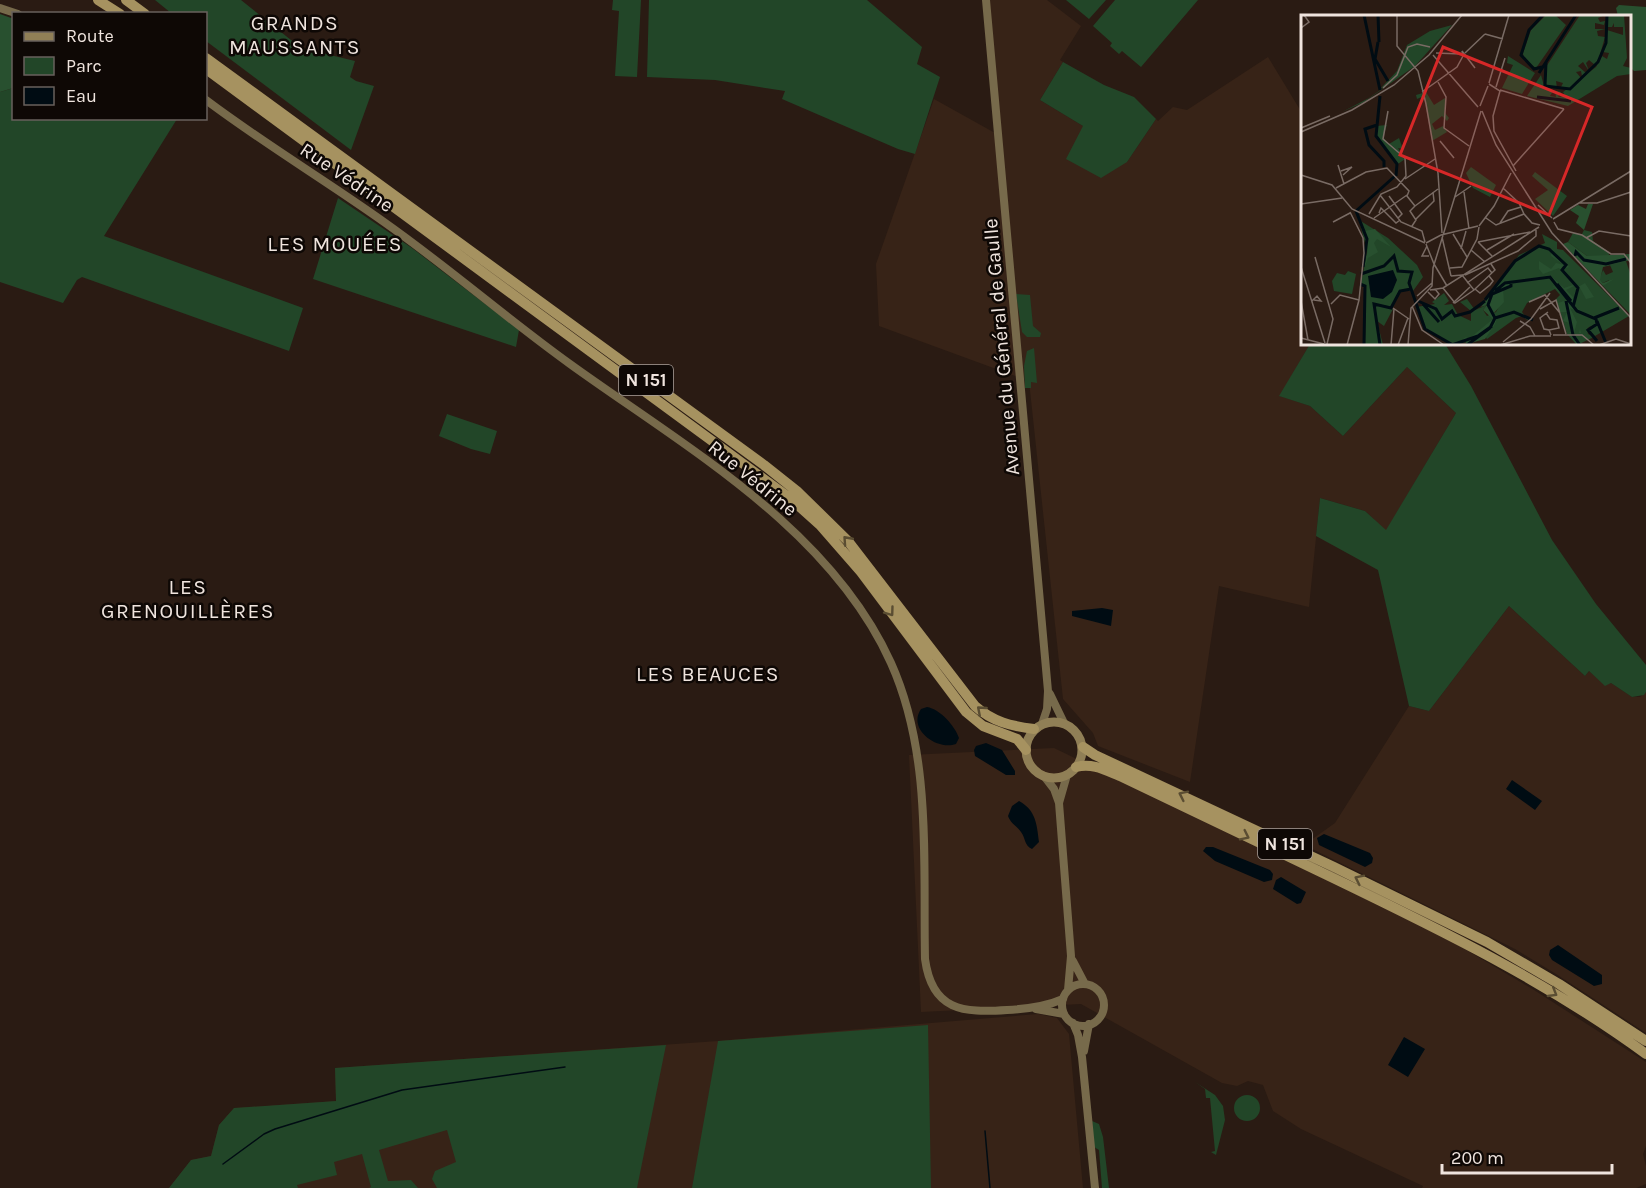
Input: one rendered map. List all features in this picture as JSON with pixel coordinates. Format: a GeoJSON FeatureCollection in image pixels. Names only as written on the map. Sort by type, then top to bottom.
{"type":"FeatureCollection","features":[{"type":"Feature","properties":{"kind":"highway"},"geometry":{"type":"LineString","coordinates":[[98,0],[117,12]]}},
{"type":"Feature","properties":{"kind":"highway"},"geometry":{"type":"LineString","coordinates":[[110,0],[126,12]]}},
{"type":"Feature","properties":{"kind":"highway"},"geometry":{"type":"LineString","coordinates":[[126,0],[142,12]]}},
{"type":"Feature","properties":{"kind":"highway"},"geometry":{"type":"LineString","coordinates":[[138,0],[151,12]]}},
{"type":"Feature","properties":{"kind":"highway","name":"N 151"},"geometry":{"type":"LineString","coordinates":[[211,67],[764,465],[798,492],[848,541],[975,705],[988,716],[1004,724],[1038,727]]}},
{"type":"Feature","properties":{"kind":"highway","name":"N 151"},"geometry":{"type":"LineString","coordinates":[[211,67],[791,499],[820,525],[861,572],[966,712],[983,726],[1017,739],[1026,750]]}},
{"type":"Feature","properties":{"kind":"highway","name":"N 151"},"geometry":{"type":"LineString","coordinates":[[1083,747],[1314,857],[1559,984],[1646,1041]]}},
{"type":"Feature","properties":{"kind":"highway","name":"N 151"},"geometry":{"type":"LineString","coordinates":[[1076,767],[1095,766],[1120,776],[1435,927],[1484,947]]}},
{"type":"Feature","properties":{"kind":"highway","name":"N 151"},"geometry":{"type":"LineString","coordinates":[[1505,958],[1646,1054]]}},
{"type":"Feature","properties":{"kind":"main road"},"geometry":{"type":"LineString","coordinates":[[1049,722],[1064,723],[1077,733],[1083,747],[1082,755],[1076,767],[1067,775],[1052,778],[1044,776],[1033,768],[1027,756],[1027,742],[1038,727],[1049,722]]}},
{"type":"Feature","properties":{"kind":"street","name":"Avenue du Général de Gaulle"},"geometry":{"type":"LineString","coordinates":[[986,0],[1048,691],[1047,709],[1038,727]]}},
{"type":"Feature","properties":{"kind":"street","name":"Rue Védrine"},"geometry":{"type":"LineString","coordinates":[[207,101],[264,142],[386,223],[565,361],[694,451],[771,512],[824,562],[844,586],[876,634],[895,672],[911,722],[918,756],[922,795],[925,959],[928,978],[943,999],[962,1010],[978,1012],[1030,1008],[1063,999]]}},
{"type":"Feature","properties":{"kind":"street","name":"Avenue du Général de Gaulle"},"geometry":{"type":"LineString","coordinates":[[1048,691],[1064,723]]}},
{"type":"Feature","properties":{"kind":"street"},"geometry":{"type":"LineString","coordinates":[[1059,803],[1067,775]]}},
{"type":"Feature","properties":{"kind":"street"},"geometry":{"type":"LineString","coordinates":[[1044,776],[1054,789],[1059,803],[1071,956],[1068,990]]}},
{"type":"Feature","properties":{"kind":"street"},"geometry":{"type":"LineString","coordinates":[[1071,956],[1078,972],[1102,998],[1104,1004],[1101,1015],[1089,1024],[1072,1023]]}},
{"type":"Feature","properties":{"kind":"street"},"geometry":{"type":"LineString","coordinates":[[1090,986],[1073,986],[1063,999],[1064,1014],[1078,1035],[1082,1057],[1095,1188]]}},
{"type":"Feature","properties":{"kind":"street","name":"Rue Védrine"},"geometry":{"type":"LineString","coordinates":[[1030,1008],[1064,1014]]}},
{"type":"Feature","properties":{"kind":"street"},"geometry":{"type":"LineString","coordinates":[[1082,1057],[1089,1024]]}},
{"type":"Feature","properties":{"kind":"shaded area"},"geometry":{"type":"Polygon","coordinates":[[[987,0],[1047,0],[1081,26],[1060,60],[1063,62],[1040,100],[1083,126],[1127,162],[1156,119],[1158,121],[1173,107],[1187,110],[1268,57],[1301,111],[1301,345],[1309,345],[1280,396],[1310,406],[1343,436],[1407,367],[1456,413],[1386,531],[1365,511],[1320,498],[1309,607],[1219,586],[1190,782],[1098,746],[1093,733],[1063,699],[1029,381],[879,326],[876,264],[934,99],[995,133],[987,0]]]}},
{"type":"Feature","properties":{"kind":"shaded area"},"geometry":{"type":"Polygon","coordinates":[[[1509,606],[1585,676],[1589,671],[1605,685],[1611,683],[1632,697],[1640,697],[1646,692],[1646,1033],[1515,949],[1304,845],[1335,823],[1409,706],[1429,711],[1509,606]]]}},
{"type":"Feature","properties":{"kind":"shaded area"},"geometry":{"type":"Polygon","coordinates":[[[1054,748],[1441,935],[1534,990],[1646,1062],[1646,1146],[1643,1154],[1646,1184],[1636,1188],[1422,1188],[1423,1186],[1301,1129],[1273,1111],[1263,1085],[1248,1081],[1237,1086],[1222,1083],[1081,1004],[921,1012],[909,755],[1054,748]]]}},
{"type":"Feature","properties":{"kind":"shaded area"},"geometry":{"type":"Polygon","coordinates":[[[1038,1014],[1057,1018],[1069,1034],[1083,1188],[169,1188],[191,1160],[211,1156],[219,1125],[234,1108],[336,1101],[335,1068],[718,1041],[1038,1014]]]}},
{"type":"Feature","properties":{"kind":"green space"},"geometry":{"type":"Polygon","coordinates":[[[155,0],[241,0],[301,48],[355,61],[350,77],[374,86],[351,150],[207,42],[207,12],[170,12],[155,0]]]}},
{"type":"Feature","properties":{"kind":"green space"},"geometry":{"type":"Polygon","coordinates":[[[613,0],[641,0],[637,77],[615,76],[619,11],[612,10],[613,0]]]}},
{"type":"Feature","properties":{"kind":"green space"},"geometry":{"type":"Polygon","coordinates":[[[649,0],[867,0],[922,47],[917,64],[940,77],[915,154],[898,149],[782,99],[785,91],[715,80],[647,77],[649,0]]]}},
{"type":"Feature","properties":{"kind":"green space"},"geometry":{"type":"Polygon","coordinates":[[[1066,0],[1106,0],[1089,19],[1066,0]]]}},
{"type":"Feature","properties":{"kind":"green space"},"geometry":{"type":"Polygon","coordinates":[[[1115,0],[1198,0],[1141,67],[1122,51],[1119,54],[1110,46],[1112,43],[1093,26],[1115,0]]]}},
{"type":"Feature","properties":{"kind":"green space"},"geometry":{"type":"Polygon","coordinates":[[[1619,5],[1646,7],[1646,70],[1634,71],[1631,68],[1631,15],[1618,15],[1616,8],[1619,5]]]}},
{"type":"Feature","properties":{"kind":"green space"},"geometry":{"type":"Polygon","coordinates":[[[0,14],[12,18],[12,88],[0,92],[0,14]]]}},
{"type":"Feature","properties":{"kind":"green space"},"geometry":{"type":"Polygon","coordinates":[[[1063,62],[1104,85],[1134,97],[1156,119],[1127,162],[1101,178],[1066,159],[1083,126],[1040,100],[1063,62]]]}},
{"type":"Feature","properties":{"kind":"green space"},"geometry":{"type":"Polygon","coordinates":[[[12,88],[12,120],[176,120],[104,236],[303,308],[289,351],[82,277],[77,280],[63,303],[0,282],[0,92],[12,88]]]}},
{"type":"Feature","properties":{"kind":"green space"},"geometry":{"type":"Polygon","coordinates":[[[338,198],[412,248],[519,330],[516,347],[313,279],[338,198]]]}},
{"type":"Feature","properties":{"kind":"green space"},"geometry":{"type":"Polygon","coordinates":[[[1016,294],[1030,295],[1033,326],[1041,333],[1040,337],[1027,337],[1022,332],[1016,294]]]}},
{"type":"Feature","properties":{"kind":"green space"},"geometry":{"type":"Polygon","coordinates":[[[1309,345],[1446,345],[1471,386],[1552,540],[1596,604],[1646,665],[1644,695],[1632,697],[1611,683],[1605,686],[1589,671],[1585,676],[1509,606],[1429,711],[1409,706],[1378,570],[1316,536],[1320,498],[1365,511],[1386,530],[1456,413],[1407,367],[1343,436],[1310,406],[1279,396],[1309,345]]]}},
{"type":"Feature","properties":{"kind":"green space"},"geometry":{"type":"Polygon","coordinates":[[[1034,348],[1037,383],[1031,382],[1031,388],[1025,388],[1024,366],[1027,351],[1034,348]]]}},
{"type":"Feature","properties":{"kind":"green space"},"geometry":{"type":"Polygon","coordinates":[[[447,414],[497,431],[490,454],[439,436],[447,414]]]}},
{"type":"Feature","properties":{"kind":"green space"},"geometry":{"type":"Polygon","coordinates":[[[928,1025],[931,1188],[692,1188],[718,1041],[928,1025]]]}},
{"type":"Feature","properties":{"kind":"green space"},"geometry":{"type":"Polygon","coordinates":[[[666,1045],[637,1188],[437,1188],[432,1179],[435,1171],[456,1162],[447,1130],[379,1150],[388,1181],[411,1180],[418,1188],[369,1188],[371,1187],[362,1154],[334,1162],[337,1175],[297,1185],[298,1188],[169,1188],[191,1160],[211,1156],[219,1125],[234,1108],[336,1101],[335,1068],[666,1045]]]}},
{"type":"Feature","properties":{"kind":"green space"},"geometry":{"type":"Polygon","coordinates":[[[1195,1082],[1215,1095],[1223,1106],[1225,1120],[1216,1155],[1211,1152],[1215,1151],[1210,1098],[1206,1098],[1205,1089],[1195,1082]]]}},
{"type":"Feature","properties":{"kind":"green space"},"geometry":{"type":"Polygon","coordinates":[[[1247,1095],[1256,1099],[1260,1108],[1256,1117],[1247,1121],[1238,1117],[1234,1108],[1238,1099],[1247,1095]]]}},
{"type":"Feature","properties":{"kind":"green space"},"geometry":{"type":"Polygon","coordinates":[[[1092,1121],[1099,1124],[1103,1137],[1109,1188],[1102,1188],[1099,1150],[1094,1147],[1092,1121]]]}},
{"type":"Feature","properties":{"kind":"water"},"geometry":{"type":"Polygon","coordinates":[[[1102,608],[1113,610],[1111,626],[1072,616],[1072,611],[1102,608]]]}},
{"type":"Feature","properties":{"kind":"water"},"geometry":{"type":"Polygon","coordinates":[[[927,707],[937,711],[951,723],[959,738],[956,744],[941,744],[926,737],[921,731],[918,717],[921,709],[927,707]]]}},
{"type":"Feature","properties":{"kind":"water"},"geometry":{"type":"Polygon","coordinates":[[[986,743],[1002,750],[1015,771],[1015,775],[1006,775],[975,756],[976,746],[986,743]]]}},
{"type":"Feature","properties":{"kind":"water"},"geometry":{"type":"Polygon","coordinates":[[[1512,780],[1542,801],[1535,810],[1506,789],[1512,780]]]}},
{"type":"Feature","properties":{"kind":"water"},"geometry":{"type":"Polygon","coordinates":[[[1019,801],[1032,813],[1036,824],[1039,842],[1032,849],[1008,816],[1012,806],[1019,801]]]}},
{"type":"Feature","properties":{"kind":"water"},"geometry":{"type":"Polygon","coordinates":[[[1324,834],[1370,853],[1373,858],[1372,863],[1365,867],[1319,845],[1317,838],[1324,834]]]}},
{"type":"Feature","properties":{"kind":"water"},"geometry":{"type":"Polygon","coordinates":[[[1206,847],[1213,847],[1270,870],[1273,874],[1272,880],[1264,882],[1215,861],[1203,851],[1206,847]]]}},
{"type":"Feature","properties":{"kind":"water"},"geometry":{"type":"Polygon","coordinates":[[[1281,877],[1306,892],[1301,903],[1297,904],[1273,889],[1276,880],[1281,877]]]}},
{"type":"Feature","properties":{"kind":"water"},"geometry":{"type":"Polygon","coordinates":[[[1558,945],[1602,975],[1602,984],[1594,986],[1552,960],[1549,955],[1550,950],[1558,945]]]}},
{"type":"Feature","properties":{"kind":"water"},"geometry":{"type":"Polygon","coordinates":[[[1404,1037],[1425,1049],[1408,1077],[1388,1065],[1404,1037]]]}},
{"type":"Feature","properties":{"kind":"waterway"},"geometry":{"type":"LineString","coordinates":[[223,1164],[264,1134],[275,1129],[402,1090],[565,1067]]}},
{"type":"Feature","properties":{"kind":"waterway"},"geometry":{"type":"LineString","coordinates":[[985,1131],[990,1188]]}},
{"type":"Feature","properties":{"kind":"district","name":"GRANDS MAUSSANTS"},"geometry":{"type":"Point","coordinates":[295,35]}},
{"type":"Feature","properties":{"kind":"district","name":"LES MOUÉES"},"geometry":{"type":"Point","coordinates":[335,244]}},
{"type":"Feature","properties":{"kind":"district","name":"LES GRENOUILLÈRES"},"geometry":{"type":"Point","coordinates":[188,599]}},
{"type":"Feature","properties":{"kind":"district","name":"LES BEAUCES"},"geometry":{"type":"Point","coordinates":[708,674]}}]}
